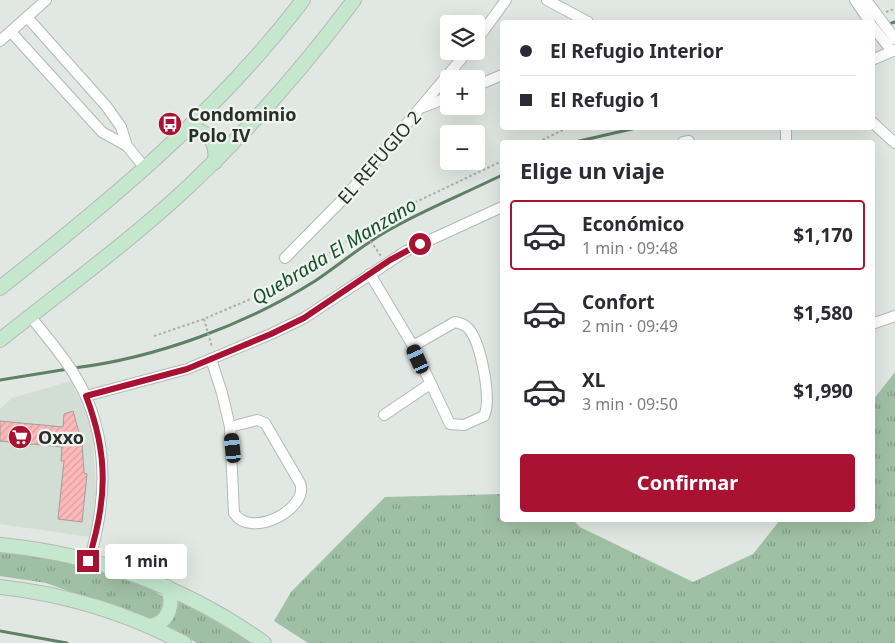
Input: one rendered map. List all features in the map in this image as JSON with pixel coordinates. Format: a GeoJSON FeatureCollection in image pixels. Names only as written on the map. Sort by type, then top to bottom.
{"type":"FeatureCollection","features":[{"type":"Feature","properties":{"kind":"street"},"geometry":{"type":"LineString","coordinates":[[0,41],[46,0]]}},
{"type":"Feature","properties":{"kind":"street"},"geometry":{"type":"LineString","coordinates":[[0,288],[146,169],[186,131],[255,58],[302,0]]}},
{"type":"Feature","properties":{"kind":"street"},"geometry":{"type":"LineString","coordinates":[[0,340],[126,241],[214,162],[287,85],[354,0]]}},
{"type":"Feature","properties":{"kind":"street"},"geometry":{"type":"LineString","coordinates":[[485,29],[506,0]]}},
{"type":"Feature","properties":{"kind":"street"},"geometry":{"type":"LineString","coordinates":[[546,0],[584,20]]}},
{"type":"Feature","properties":{"kind":"street"},"geometry":{"type":"LineString","coordinates":[[855,0],[869,20]]}},
{"type":"Feature","properties":{"kind":"street"},"geometry":{"type":"LineString","coordinates":[[866,0],[877,23],[888,35],[894,50],[875,59]]}},
{"type":"Feature","properties":{"kind":"street"},"geometry":{"type":"LineString","coordinates":[[27,17],[107,106],[121,127],[127,146]]}},
{"type":"Feature","properties":{"kind":"street"},"geometry":{"type":"LineString","coordinates":[[11,32],[102,132],[127,146],[146,169]]}},
{"type":"Feature","properties":{"kind":"street","name":"EL REFUGIO 2"},"geometry":{"type":"LineString","coordinates":[[285,258],[330,214],[422,108],[461,60]]}},
{"type":"Feature","properties":{"kind":"street"},"geometry":{"type":"LineString","coordinates":[[485,82],[500,76]]}},
{"type":"Feature","properties":{"kind":"street"},"geometry":{"type":"LineString","coordinates":[[422,108],[440,101]]}},
{"type":"Feature","properties":{"kind":"street"},"geometry":{"type":"LineString","coordinates":[[875,125],[895,143]]}},
{"type":"Feature","properties":{"kind":"street"},"geometry":{"type":"LineString","coordinates":[[186,131],[196,131],[209,136],[215,146],[214,162]]}},
{"type":"Feature","properties":{"kind":"street"},"geometry":{"type":"LineString","coordinates":[[86,396],[164,376],[211,359],[287,327],[406,251],[500,208]]}},
{"type":"Feature","properties":{"kind":"street"},"geometry":{"type":"LineString","coordinates":[[370,274],[413,346],[450,424],[464,425],[484,416],[488,405],[479,350],[469,329],[464,324],[455,322],[413,346]]}},
{"type":"Feature","properties":{"kind":"street"},"geometry":{"type":"LineString","coordinates":[[30,316],[75,375],[86,396],[98,430],[104,469],[102,508],[88,561]]}},
{"type":"Feature","properties":{"kind":"street"},"geometry":{"type":"LineString","coordinates":[[875,323],[895,316]]}},
{"type":"Feature","properties":{"kind":"street"},"geometry":{"type":"LineString","coordinates":[[211,359],[222,393],[230,428],[234,513],[238,519],[247,523],[262,523],[275,519],[300,497],[302,489],[300,483],[265,423],[257,420],[230,428]]}},
{"type":"Feature","properties":{"kind":"street"},"geometry":{"type":"LineString","coordinates":[[384,415],[430,384]]}},
{"type":"Feature","properties":{"kind":"street"},"geometry":{"type":"LineString","coordinates":[[0,545],[30,548],[128,572],[167,587],[231,621],[264,643]]}},
{"type":"Feature","properties":{"kind":"street"},"geometry":{"type":"LineString","coordinates":[[0,587],[74,600],[150,626],[184,643]]}},
{"type":"Feature","properties":{"kind":"street"},"geometry":{"type":"LineString","coordinates":[[150,626],[159,623],[168,613],[172,598],[167,587]]}},
{"type":"Feature","properties":{"kind":"path"},"geometry":{"type":"LineString","coordinates":[[543,140],[563,130]]}},
{"type":"Feature","properties":{"kind":"path"},"geometry":{"type":"LineString","coordinates":[[154,336],[204,319],[283,285],[362,229],[390,213],[500,162]]}},
{"type":"Feature","properties":{"kind":"path"},"geometry":{"type":"LineString","coordinates":[[362,229],[377,251]]}},
{"type":"Feature","properties":{"kind":"path"},"geometry":{"type":"LineString","coordinates":[[204,319],[213,344]]}},
{"type":"Feature","properties":{"kind":"shaded area"},"geometry":{"type":"Polygon","coordinates":[[[71,381],[87,416],[93,439],[96,491],[91,537],[0,524],[0,409],[12,398],[71,381]]]}},
{"type":"Feature","properties":{"kind":"green space"},"geometry":{"type":"Polygon","coordinates":[[[895,372],[895,643],[308,643],[274,621],[291,592],[385,497],[500,494],[500,522],[575,522],[580,527],[693,582],[753,554],[778,522],[875,522],[875,397],[895,372]]]}},
{"type":"Feature","properties":{"kind":"green space"},"geometry":{"type":"Polygon","coordinates":[[[0,549],[87,566],[132,580],[166,599],[168,605],[154,621],[46,583],[0,576],[0,549]]]}},
{"type":"Feature","properties":{"kind":"green space"},"geometry":{"type":"Polygon","coordinates":[[[177,599],[253,643],[197,643],[164,625],[177,604],[177,599]]]}},
{"type":"Feature","properties":{"kind":"building"},"geometry":{"type":"Polygon","coordinates":[[[73,411],[82,443],[84,473],[87,474],[82,522],[58,519],[64,461],[61,461],[62,447],[0,441],[0,421],[63,427],[64,414],[73,411]]]}},
{"type":"Feature","properties":{"kind":"waterway","name":"Quebrada El Manzano"},"geometry":{"type":"LineString","coordinates":[[886,25],[895,22]]}},
{"type":"Feature","properties":{"kind":"waterway","name":"Quebrada El Manzano"},"geometry":{"type":"LineString","coordinates":[[584,140],[627,130]]}},
{"type":"Feature","properties":{"kind":"waterway","name":"Quebrada El Manzano"},"geometry":{"type":"LineString","coordinates":[[74,368],[105,363],[168,348],[259,312],[315,281],[368,243],[401,223],[500,176]]}},
{"type":"Feature","properties":{"kind":"waterway","name":"Quebrada El Manzano"},"geometry":{"type":"LineString","coordinates":[[0,380],[68,369]]}},
{"type":"Feature","properties":{"kind":"waterway"},"geometry":{"type":"LineString","coordinates":[[0,631],[67,643]]}},
{"type":"Feature","properties":{"kind":"place","name":"Condominio Polo IV"},"geometry":{"type":"Point","coordinates":[170,124]}},
{"type":"Feature","properties":{"kind":"place","name":"Oxxo"},"geometry":{"type":"Point","coordinates":[20,437]}},
{"type":"Feature","properties":{"kind":"route"},"geometry":{"type":"LineString","coordinates":[[88,561],[102,508],[104,469],[98,430],[86,396],[187,369],[287,327],[304,318],[390,260],[420,244]]}}]}
